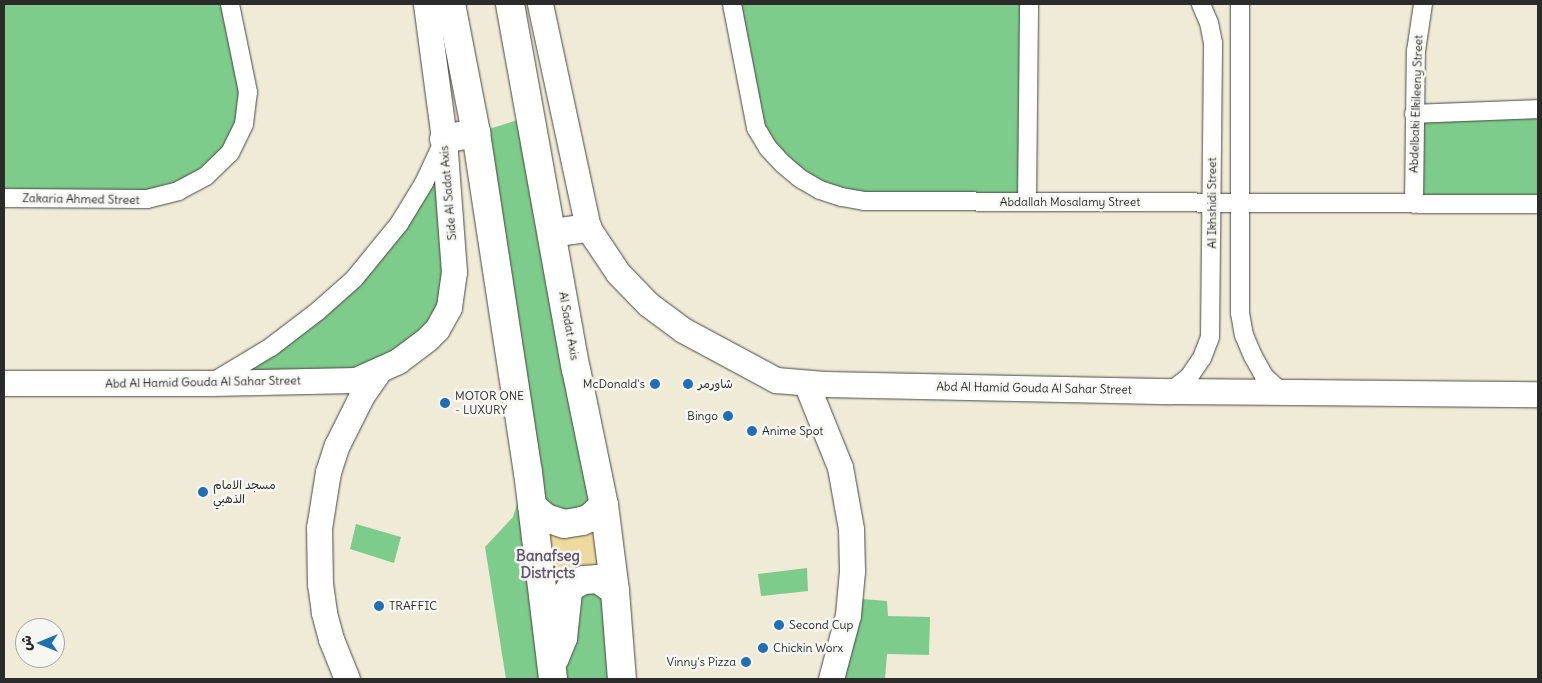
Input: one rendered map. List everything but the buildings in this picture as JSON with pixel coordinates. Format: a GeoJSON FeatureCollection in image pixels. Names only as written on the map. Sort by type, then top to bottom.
{"type":"FeatureCollection","features":[{"type":"Feature","properties":{"kind":"main road"},"geometry":{"type":"LineString","coordinates":[[451,4],[476,133],[532,506],[552,672]]}},
{"type":"Feature","properties":{"kind":"main road","name":"Al Sadat Axis"},"geometry":{"type":"LineString","coordinates":[[510,4],[604,505],[615,591],[622,679]]}},
{"type":"Feature","properties":{"kind":"main road"},"geometry":{"type":"LineString","coordinates":[[444,139],[476,133]]}},
{"type":"Feature","properties":{"kind":"main road"},"geometry":{"type":"LineString","coordinates":[[552,233],[588,228]]}},
{"type":"Feature","properties":{"kind":"main road"},"geometry":{"type":"LineString","coordinates":[[532,506],[546,518],[564,524],[590,518],[604,505]]}},
{"type":"Feature","properties":{"kind":"main road"},"geometry":{"type":"LineString","coordinates":[[552,672],[563,638],[568,592],[572,586],[584,580],[598,579],[615,591]]}},
{"type":"Feature","properties":{"kind":"street","name":"Zakaria Ahmed Street"},"geometry":{"type":"LineString","coordinates":[[4,198],[146,199],[178,191],[206,176],[230,154],[244,124],[248,92],[230,4]]}},
{"type":"Feature","properties":{"kind":"street","name":"Side Al Sadat Axis"},"geometry":{"type":"LineString","coordinates":[[388,366],[437,328],[449,307],[452,295],[454,272],[444,139],[426,4]]}},
{"type":"Feature","properties":{"kind":"street"},"geometry":{"type":"LineString","coordinates":[[540,4],[588,228]]}},
{"type":"Feature","properties":{"kind":"street","name":"Abdallah Mosalamy Street"},"geometry":{"type":"LineString","coordinates":[[732,4],[756,128],[768,148],[801,179],[820,190],[842,197],[864,201],[1538,204]]}},
{"type":"Feature","properties":{"kind":"street"},"geometry":{"type":"LineString","coordinates":[[1027,201],[1029,4]]}},
{"type":"Feature","properties":{"kind":"street","name":"Al Ikhshidi Street"},"geometry":{"type":"LineString","coordinates":[[1171,390],[1189,377],[1198,364],[1210,337],[1213,43],[1209,23],[1201,4]]}},
{"type":"Feature","properties":{"kind":"street"},"geometry":{"type":"LineString","coordinates":[[1240,4],[1241,321],[1253,356],[1264,376],[1280,391]]}},
{"type":"Feature","properties":{"kind":"street","name":"Abdelbaki Elkileeny Street"},"geometry":{"type":"LineString","coordinates":[[1414,204],[1416,51],[1423,4]]}},
{"type":"Feature","properties":{"kind":"street"},"geometry":{"type":"LineString","coordinates":[[1414,114],[1538,110]]}},
{"type":"Feature","properties":{"kind":"street"},"geometry":{"type":"LineString","coordinates":[[210,383],[271,347],[318,311],[354,279],[385,243],[412,204],[444,139]]}},
{"type":"Feature","properties":{"kind":"street","name":"Abd Al Hamid Gouda Al Sahar Street"},"geometry":{"type":"LineString","coordinates":[[588,228],[618,273],[648,304],[683,330],[776,380],[806,383],[1171,390],[1538,394]]}},
{"type":"Feature","properties":{"kind":"street"},"geometry":{"type":"LineString","coordinates":[[342,675],[322,603],[318,556],[319,528],[324,491],[337,445],[357,403],[388,366]]}},
{"type":"Feature","properties":{"kind":"street","name":"Abd Al Hamid Gouda Al Sahar Street"},"geometry":{"type":"LineString","coordinates":[[4,383],[210,383],[356,380],[388,366]]}},
{"type":"Feature","properties":{"kind":"street"},"geometry":{"type":"LineString","coordinates":[[806,383],[840,467],[851,529],[852,571],[848,615],[831,679]]}},
{"type":"Feature","properties":{"kind":"green space"},"geometry":{"type":"Polygon","coordinates":[[[4,4],[230,4],[248,92],[230,153],[178,191],[4,198],[4,4]]]}},
{"type":"Feature","properties":{"kind":"green space"},"geometry":{"type":"Polygon","coordinates":[[[732,4],[1029,4],[1027,201],[842,197],[768,148],[732,4]]]}},
{"type":"Feature","properties":{"kind":"green space"},"geometry":{"type":"Polygon","coordinates":[[[1538,109],[1538,204],[1414,204],[1414,114],[1538,109]]]}},
{"type":"Feature","properties":{"kind":"green space"},"geometry":{"type":"Polygon","coordinates":[[[531,116],[604,505],[567,601],[598,579],[622,679],[506,679],[485,547],[513,517],[527,474],[476,133],[531,116]]]}},
{"type":"Feature","properties":{"kind":"green space"},"geometry":{"type":"Polygon","coordinates":[[[435,161],[449,307],[367,377],[211,383],[337,296],[435,161]]]}},
{"type":"Feature","properties":{"kind":"green space"},"geometry":{"type":"Polygon","coordinates":[[[356,524],[401,537],[394,563],[350,549],[356,524]]]}},
{"type":"Feature","properties":{"kind":"green space"},"geometry":{"type":"Polygon","coordinates":[[[807,568],[808,591],[761,596],[758,574],[807,568]]]}},
{"type":"Feature","properties":{"kind":"green space"},"geometry":{"type":"Polygon","coordinates":[[[850,598],[887,601],[888,616],[930,617],[929,655],[887,654],[885,679],[831,679],[850,598]]]}},
{"type":"Feature","properties":{"kind":"sand"},"geometry":{"type":"Polygon","coordinates":[[[538,513],[590,518],[615,591],[584,580],[563,638],[538,513]]]}},
{"type":"Feature","properties":{"kind":"place","name":"McDonald's"},"geometry":{"type":"Point","coordinates":[655,384]}},
{"type":"Feature","properties":{"kind":"place","name":"شاورمر"},"geometry":{"type":"Point","coordinates":[688,384]}},
{"type":"Feature","properties":{"kind":"place","name":"MOTOR ONE - LUXURY"},"geometry":{"type":"Point","coordinates":[445,403]}},
{"type":"Feature","properties":{"kind":"place","name":"Bingo"},"geometry":{"type":"Point","coordinates":[728,416]}},
{"type":"Feature","properties":{"kind":"place","name":"Anime Spot"},"geometry":{"type":"Point","coordinates":[752,431]}},
{"type":"Feature","properties":{"kind":"place","name":"مسجد الامام الذهبي"},"geometry":{"type":"Point","coordinates":[203,492]}},
{"type":"Feature","properties":{"kind":"place","name":"TRAFFIC"},"geometry":{"type":"Point","coordinates":[379,606]}},
{"type":"Feature","properties":{"kind":"place","name":"Second Cup"},"geometry":{"type":"Point","coordinates":[779,625]}},
{"type":"Feature","properties":{"kind":"place","name":"Chickin Worx"},"geometry":{"type":"Point","coordinates":[763,648]}},
{"type":"Feature","properties":{"kind":"place","name":"Vinny's Pizza"},"geometry":{"type":"Point","coordinates":[746,662]}},
{"type":"Feature","properties":{"kind":"district","name":"Banafseg Districts"},"geometry":{"type":"Point","coordinates":[548,564]}}]}
